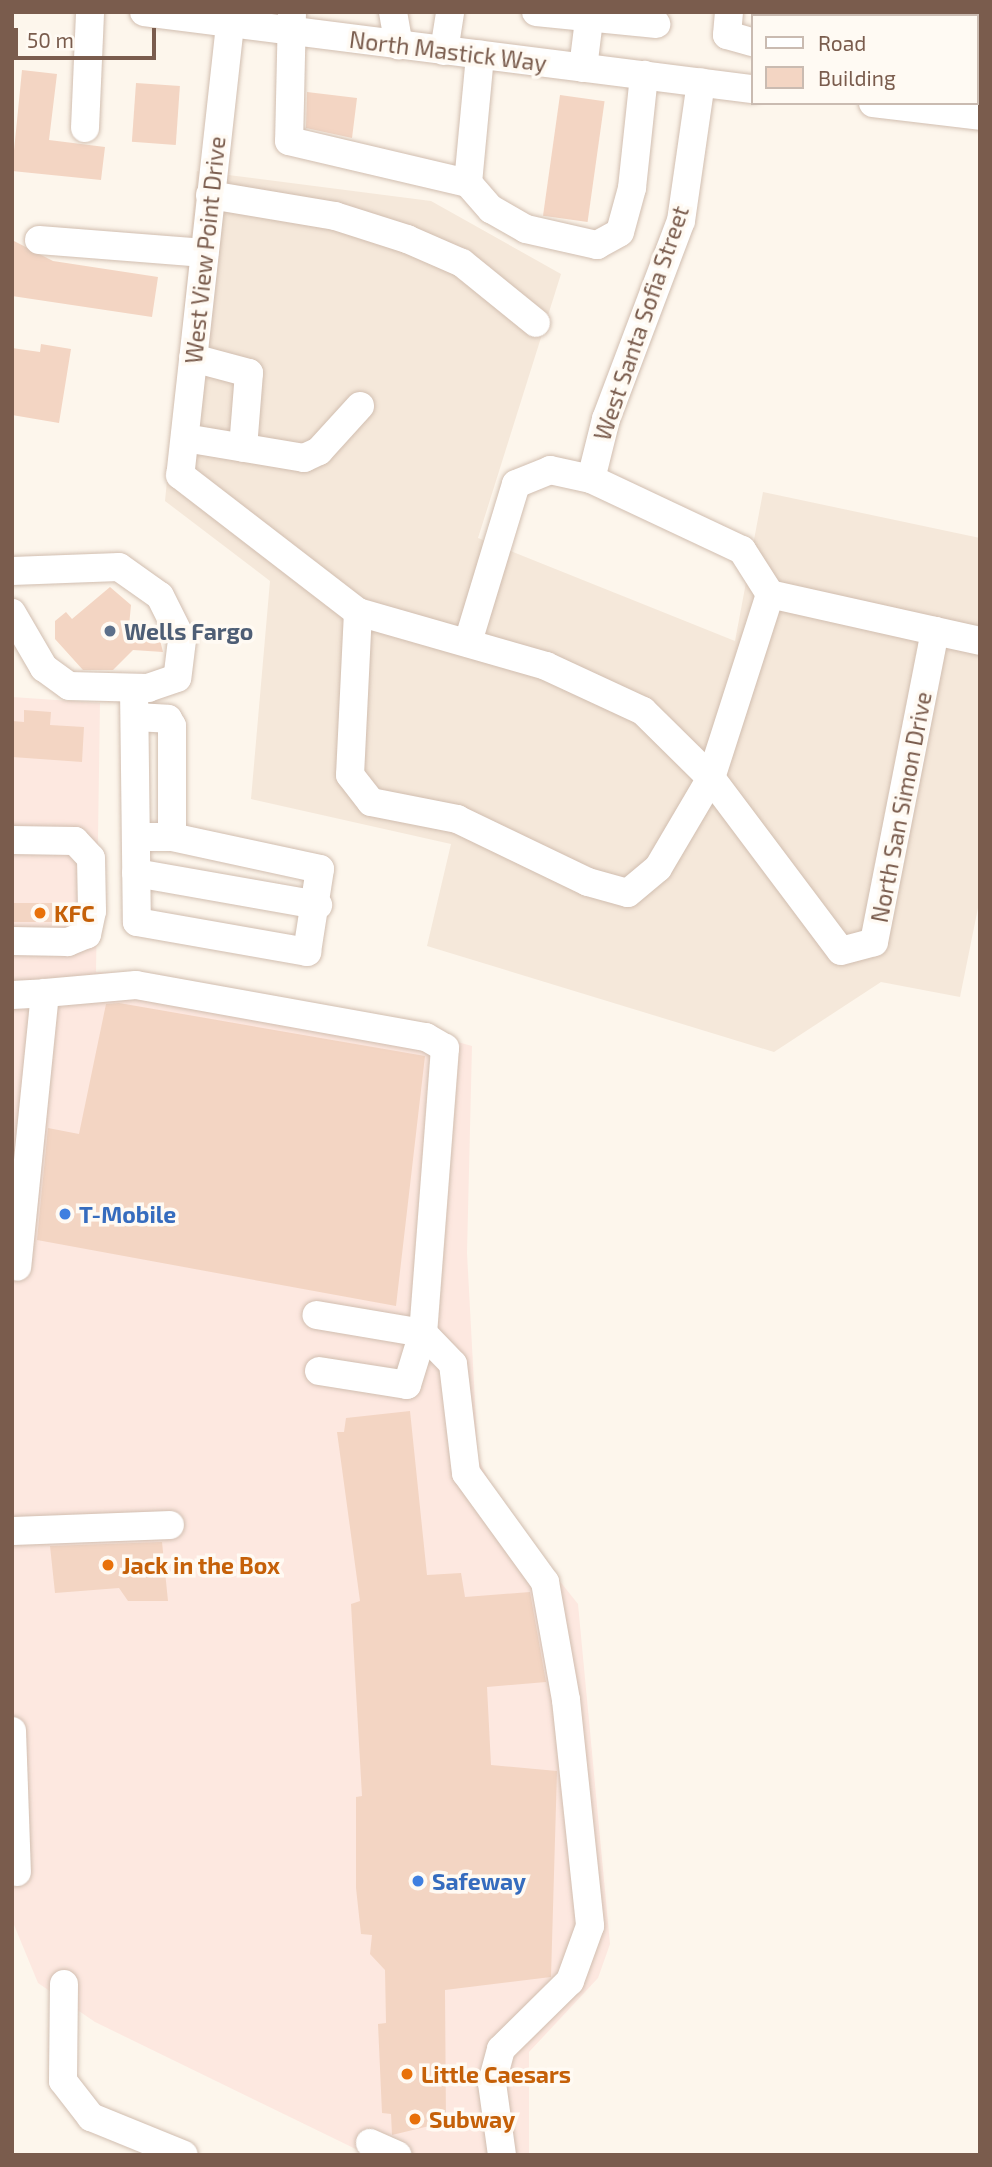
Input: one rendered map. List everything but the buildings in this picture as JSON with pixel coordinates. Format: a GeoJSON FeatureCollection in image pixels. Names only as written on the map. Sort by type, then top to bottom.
{"type":"FeatureCollection","features":[{"type":"Feature","properties":{"kind":"street"},"geometry":{"type":"LineString","coordinates":[[85,128],[90,12]]}},
{"type":"Feature","properties":{"kind":"street","name":"North Mastick Way"},"geometry":{"type":"LineString","coordinates":[[144,12],[230,25],[291,22],[399,45],[750,89]]}},
{"type":"Feature","properties":{"kind":"street"},"geometry":{"type":"LineString","coordinates":[[393,12],[399,45]]}},
{"type":"Feature","properties":{"kind":"street"},"geometry":{"type":"LineString","coordinates":[[444,51],[450,12]]}},
{"type":"Feature","properties":{"kind":"street"},"geometry":{"type":"LineString","coordinates":[[536,12],[590,15],[656,24]]}},
{"type":"Feature","properties":{"kind":"street"},"geometry":{"type":"LineString","coordinates":[[729,12],[726,35],[750,41]]}},
{"type":"Feature","properties":{"kind":"street"},"geometry":{"type":"LineString","coordinates":[[583,68],[590,15]]}},
{"type":"Feature","properties":{"kind":"street"},"geometry":{"type":"LineString","coordinates":[[291,22],[289,141],[468,183],[491,209],[526,229],[597,245],[620,232],[632,188],[644,75]]}},
{"type":"Feature","properties":{"kind":"street","name":"West View Point Drive"},"geometry":{"type":"LineString","coordinates":[[180,475],[230,25]]}},
{"type":"Feature","properties":{"kind":"street"},"geometry":{"type":"LineString","coordinates":[[468,183],[480,55]]}},
{"type":"Feature","properties":{"kind":"street","name":"West Santa Sofia Street"},"geometry":{"type":"LineString","coordinates":[[591,479],[606,419],[681,221],[701,82]]}},
{"type":"Feature","properties":{"kind":"street"},"geometry":{"type":"LineString","coordinates":[[889,105],[980,117]]}},
{"type":"Feature","properties":{"kind":"street"},"geometry":{"type":"LineString","coordinates":[[211,195],[335,216],[407,239],[462,263],[536,323]]}},
{"type":"Feature","properties":{"kind":"street"},"geometry":{"type":"LineString","coordinates":[[39,240],[204,253]]}},
{"type":"Feature","properties":{"kind":"street"},"geometry":{"type":"LineString","coordinates":[[193,358],[249,373],[243,448]]}},
{"type":"Feature","properties":{"kind":"street"},"geometry":{"type":"LineString","coordinates":[[184,438],[304,458],[319,452],[360,406]]}},
{"type":"Feature","properties":{"kind":"street"},"geometry":{"type":"LineString","coordinates":[[468,642],[516,484],[551,470],[591,479],[742,550],[771,594],[980,640]]}},
{"type":"Feature","properties":{"kind":"street","name":"North San Simon Drive"},"geometry":{"type":"LineString","coordinates":[[180,475],[358,612],[546,666],[643,711],[711,778],[841,951],[874,942],[935,631]]}},
{"type":"Feature","properties":{"kind":"street"},"geometry":{"type":"LineString","coordinates":[[12,571],[119,568],[160,596],[182,640],[177,677],[134,688],[69,686],[44,668],[12,613]]}},
{"type":"Feature","properties":{"kind":"street"},"geometry":{"type":"LineString","coordinates":[[358,612],[350,775],[371,802],[457,820],[588,882],[628,892],[659,868],[711,778],[771,594]]}},
{"type":"Feature","properties":{"kind":"street"},"geometry":{"type":"LineString","coordinates":[[134,688],[137,922],[302,955],[318,905],[320,869],[172,837],[138,837]]}},
{"type":"Feature","properties":{"kind":"street"},"geometry":{"type":"LineString","coordinates":[[135,717],[168,719],[172,726],[172,837]]}},
{"type":"Feature","properties":{"kind":"street"},"geometry":{"type":"LineString","coordinates":[[12,840],[75,841],[91,858],[92,911],[87,933],[68,942],[12,941]]}},
{"type":"Feature","properties":{"kind":"street"},"geometry":{"type":"LineString","coordinates":[[136,873],[318,905]]}},
{"type":"Feature","properties":{"kind":"street"},"geometry":{"type":"LineString","coordinates":[[12,995],[136,985],[426,1037],[445,1048],[423,1333],[407,1385],[319,1371]]}},
{"type":"Feature","properties":{"kind":"street"},"geometry":{"type":"LineString","coordinates":[[17,1267],[45,993]]}},
{"type":"Feature","properties":{"kind":"street"},"geometry":{"type":"LineString","coordinates":[[317,1315],[423,1333],[453,1364],[466,1473],[545,1583],[566,1700],[590,1926],[570,1981],[501,2049],[492,2083],[502,2155]]}},
{"type":"Feature","properties":{"kind":"street"},"geometry":{"type":"LineString","coordinates":[[14,1531],[170,1525]]}},
{"type":"Feature","properties":{"kind":"street"},"geometry":{"type":"LineString","coordinates":[[12,1731],[17,1872]]}},
{"type":"Feature","properties":{"kind":"street"},"geometry":{"type":"LineString","coordinates":[[64,1984],[63,2081],[91,2117],[184,2155]]}},
{"type":"Feature","properties":{"kind":"street"},"geometry":{"type":"LineString","coordinates":[[370,2143],[397,2155]]}},
{"type":"Feature","properties":{"kind":"shaded area"},"geometry":{"type":"Polygon","coordinates":[[[197,171],[431,201],[561,274],[478,538],[735,641],[763,492],[980,538],[980,898],[960,997],[881,982],[774,1052],[427,946],[451,844],[251,799],[270,581],[165,501],[197,171]]]}},
{"type":"Feature","properties":{"kind":"shaded area"},"geometry":{"type":"Polygon","coordinates":[[[12,697],[100,703],[96,972],[154,975],[361,1015],[472,1046],[467,1253],[478,1458],[506,1514],[578,1604],[610,1944],[598,1978],[529,2052],[529,2155],[368,2155],[95,2022],[38,1983],[12,1920],[12,697]]]}},
{"type":"Feature","properties":{"kind":"place","name":"Wells Fargo"},"geometry":{"type":"Point","coordinates":[110,631]}},
{"type":"Feature","properties":{"kind":"place","name":"KFC"},"geometry":{"type":"Point","coordinates":[40,913]}},
{"type":"Feature","properties":{"kind":"place","name":"T-Mobile"},"geometry":{"type":"Point","coordinates":[65,1214]}},
{"type":"Feature","properties":{"kind":"place","name":"Jack in the Box"},"geometry":{"type":"Point","coordinates":[108,1565]}},
{"type":"Feature","properties":{"kind":"place","name":"Safeway"},"geometry":{"type":"Point","coordinates":[418,1881]}},
{"type":"Feature","properties":{"kind":"place","name":"Little Caesars"},"geometry":{"type":"Point","coordinates":[407,2074]}},
{"type":"Feature","properties":{"kind":"place","name":"Subway"},"geometry":{"type":"Point","coordinates":[415,2119]}}]}
